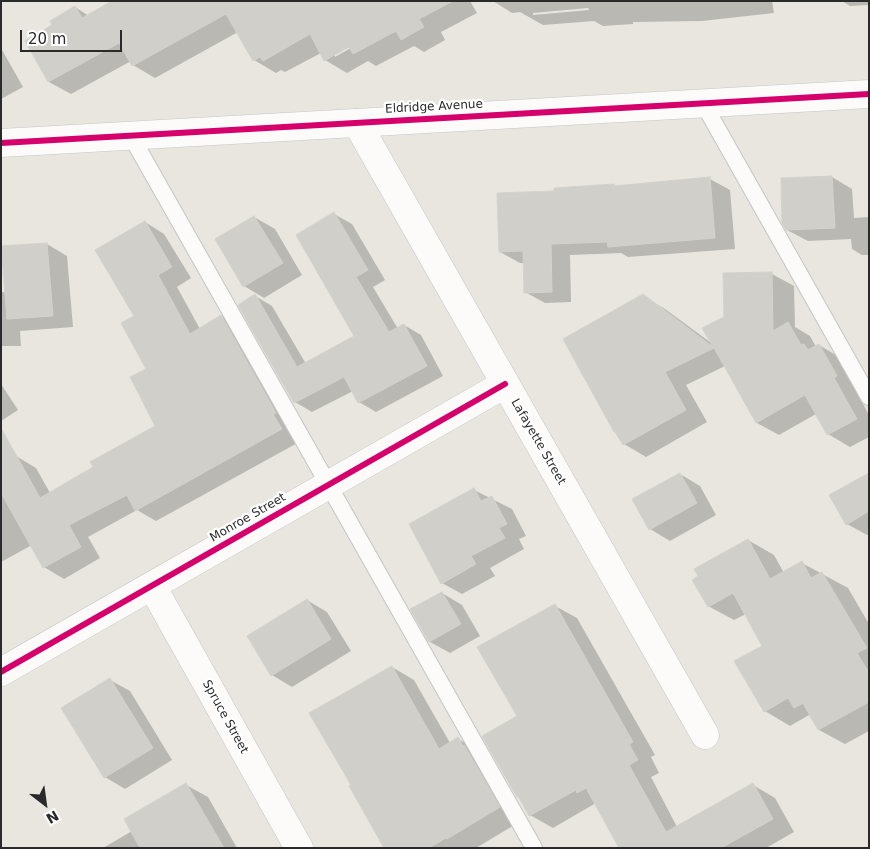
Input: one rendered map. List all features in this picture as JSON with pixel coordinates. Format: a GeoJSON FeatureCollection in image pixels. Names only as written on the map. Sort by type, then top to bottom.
{"type":"FeatureCollection","features":[{"type":"Feature","properties":{"kind":"street","name":"Eldridge Avenue"},"geometry":{"type":"LineString","coordinates":[[1,143],[869,94]]}},
{"type":"Feature","properties":{"kind":"street","name":"Lafayette Street"},"geometry":{"type":"LineString","coordinates":[[357,123],[705,735]]}},
{"type":"Feature","properties":{"kind":"street","name":"Monroe Street"},"geometry":{"type":"LineString","coordinates":[[1,672],[505,384]]}},
{"type":"Feature","properties":{"kind":"street","name":"Spruce Street"},"geometry":{"type":"LineString","coordinates":[[152,586],[299,848]]}},
{"type":"Feature","properties":{"kind":"lane"},"geometry":{"type":"LineString","coordinates":[[703,103],[869,397]]}},
{"type":"Feature","properties":{"kind":"lane"},"geometry":{"type":"LineString","coordinates":[[131,136],[534,848]]}},
{"type":"Feature","properties":{"kind":"building"},"geometry":{"type":"Polygon","coordinates":[[[112,1],[453,1],[419,19],[424,27],[401,40],[396,31],[353,54],[349,47],[324,61],[310,34],[263,61],[260,57],[253,61],[226,14],[132,66],[119,43],[48,82],[25,41],[52,25],[50,21],[75,6],[82,18],[112,1]]]}},
{"type":"Feature","properties":{"kind":"building"},"geometry":{"type":"Polygon","coordinates":[[[832,176],[835,228],[786,230],[782,223],[781,178],[832,176]]]}},
{"type":"Feature","properties":{"kind":"building"},"geometry":{"type":"Polygon","coordinates":[[[710,177],[715,238],[608,247],[607,242],[551,244],[552,292],[524,293],[523,251],[499,252],[497,193],[554,191],[554,188],[614,184],[614,186],[710,177]]]}},
{"type":"Feature","properties":{"kind":"building"},"geometry":{"type":"Polygon","coordinates":[[[334,212],[368,270],[356,277],[389,332],[404,324],[427,366],[358,403],[344,377],[294,403],[238,305],[255,294],[297,367],[354,336],[296,235],[334,212]]]}},
{"type":"Feature","properties":{"kind":"building"},"geometry":{"type":"Polygon","coordinates":[[[254,216],[283,263],[243,287],[215,239],[254,216]]]}},
{"type":"Feature","properties":{"kind":"building"},"geometry":{"type":"Polygon","coordinates":[[[145,221],[172,267],[158,275],[190,334],[221,315],[276,413],[273,414],[282,429],[135,511],[127,495],[69,525],[81,547],[43,568],[1,493],[1,428],[40,498],[93,467],[90,462],[155,426],[130,377],[146,369],[121,323],[134,316],[95,250],[145,221]]]}},
{"type":"Feature","properties":{"kind":"building"},"geometry":{"type":"Polygon","coordinates":[[[47,243],[53,316],[7,319],[1,246],[47,243]]]}},
{"type":"Feature","properties":{"kind":"building"},"geometry":{"type":"Polygon","coordinates":[[[772,272],[773,331],[788,322],[801,345],[804,344],[808,350],[819,344],[837,376],[834,378],[857,419],[827,435],[805,395],[756,423],[714,348],[665,372],[686,410],[623,445],[563,339],[643,294],[713,347],[702,328],[724,317],[723,273],[772,272]]]}},
{"type":"Feature","properties":{"kind":"building"},"geometry":{"type":"Polygon","coordinates":[[[680,473],[697,503],[649,530],[632,499],[680,473]]]}},
{"type":"Feature","properties":{"kind":"building"},"geometry":{"type":"Polygon","coordinates":[[[869,473],[869,511],[846,525],[829,495],[869,473]]]}},
{"type":"Feature","properties":{"kind":"building"},"geometry":{"type":"Polygon","coordinates":[[[474,488],[481,501],[492,496],[507,524],[499,528],[505,538],[471,556],[476,564],[441,584],[409,524],[474,488]]]}},
{"type":"Feature","properties":{"kind":"building"},"geometry":{"type":"Polygon","coordinates":[[[748,539],[770,579],[802,561],[811,578],[822,572],[867,648],[857,653],[869,673],[869,702],[818,730],[803,703],[794,708],[788,698],[764,712],[734,661],[762,646],[733,593],[708,607],[692,580],[698,576],[694,569],[748,539]]]}},
{"type":"Feature","properties":{"kind":"building"},"geometry":{"type":"Polygon","coordinates":[[[442,592],[461,624],[429,642],[410,609],[442,592]]]}},
{"type":"Feature","properties":{"kind":"building"},"geometry":{"type":"Polygon","coordinates":[[[307,599],[331,639],[271,676],[247,636],[307,599]]]}},
{"type":"Feature","properties":{"kind":"building"},"geometry":{"type":"Polygon","coordinates":[[[555,604],[633,742],[629,744],[638,760],[629,765],[666,832],[753,783],[773,819],[721,848],[619,848],[586,788],[577,793],[576,790],[529,816],[482,736],[517,716],[477,647],[555,604]]]}},
{"type":"Feature","properties":{"kind":"building"},"geometry":{"type":"Polygon","coordinates":[[[392,666],[439,749],[458,737],[500,807],[429,848],[384,848],[349,786],[351,785],[309,713],[392,666]]]}},
{"type":"Feature","properties":{"kind":"building"},"geometry":{"type":"Polygon","coordinates":[[[110,678],[153,748],[104,778],[61,708],[110,678]]]}},
{"type":"Feature","properties":{"kind":"building"},"geometry":{"type":"Polygon","coordinates":[[[186,783],[224,848],[140,848],[124,819],[186,783]]]}},
{"type":"Feature","properties":{"kind":"cycle path"},"geometry":{"type":"LineString","coordinates":[[1,143],[869,94]]}},
{"type":"Feature","properties":{"kind":"cycle path"},"geometry":{"type":"LineString","coordinates":[[1,672],[505,384]]}}]}
